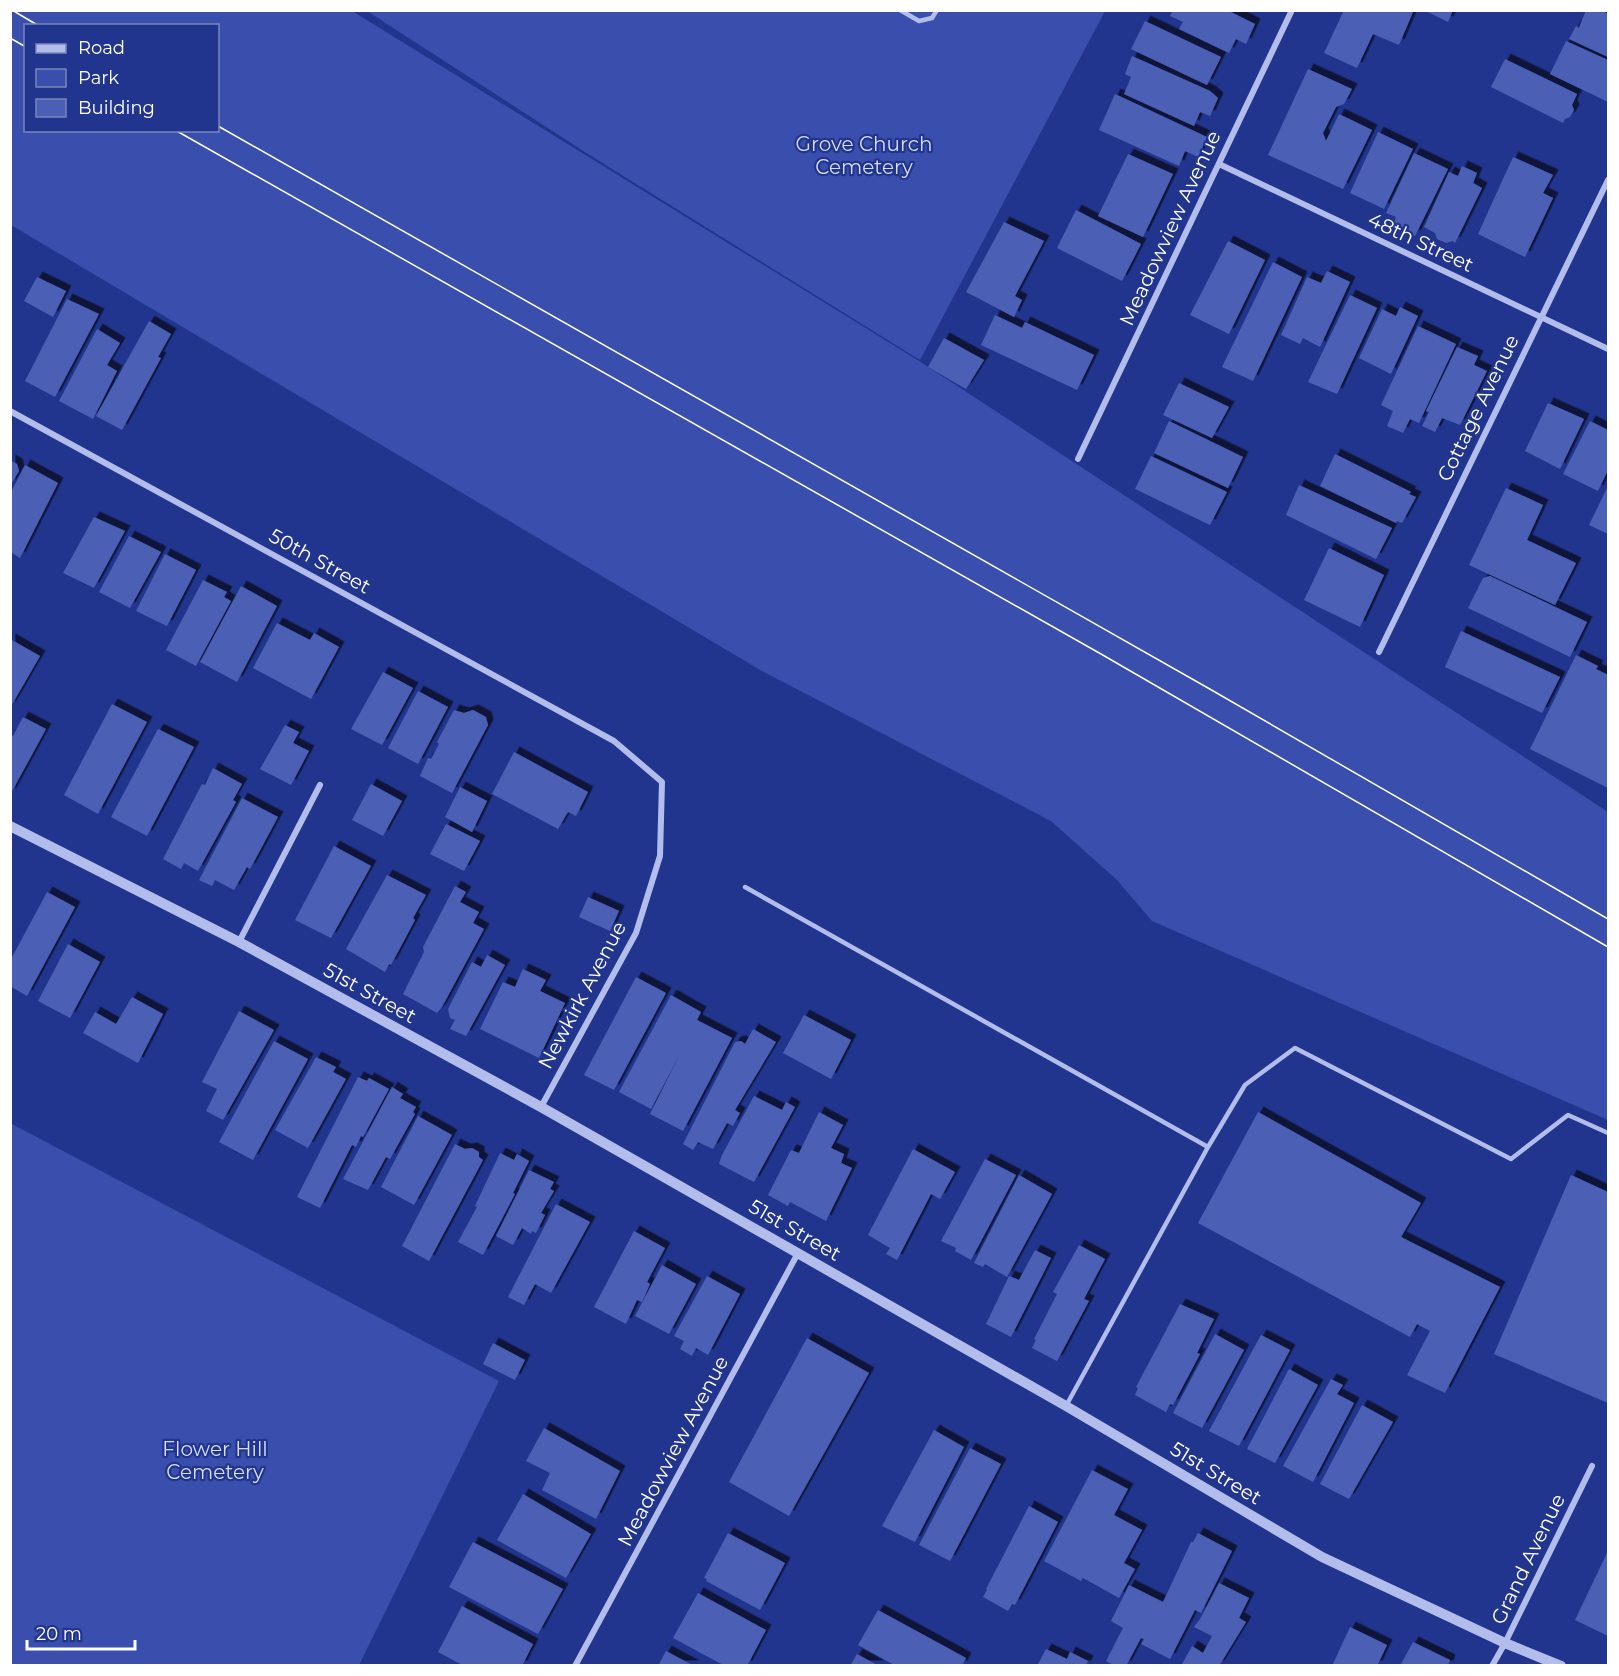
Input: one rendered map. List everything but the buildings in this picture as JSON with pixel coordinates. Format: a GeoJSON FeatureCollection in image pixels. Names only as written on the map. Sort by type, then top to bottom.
{"type":"FeatureCollection","features":[{"type":"Feature","properties":{"kind":"street","name":"Meadowview Avenue"},"geometry":{"type":"LineString","coordinates":[[1078,459],[1292,10]]}},
{"type":"Feature","properties":{"kind":"street","name":"48th Street"},"geometry":{"type":"LineString","coordinates":[[1219,164],[1608,349]]}},
{"type":"Feature","properties":{"kind":"street","name":"Cottage Avenue"},"geometry":{"type":"LineString","coordinates":[[1379,652],[1608,180]]}},
{"type":"Feature","properties":{"kind":"street","name":"50th Street"},"geometry":{"type":"LineString","coordinates":[[10,411],[614,741]]}},
{"type":"Feature","properties":{"kind":"street","name":"Newkirk Avenue"},"geometry":{"type":"LineString","coordinates":[[541,1107],[636,933],[660,856],[662,782],[614,741]]}},
{"type":"Feature","properties":{"kind":"street"},"geometry":{"type":"LineString","coordinates":[[239,942],[320,785]]}},
{"type":"Feature","properties":{"kind":"street","name":"51st Street"},"geometry":{"type":"LineString","coordinates":[[10,826],[239,942],[541,1107],[1066,1406],[1322,1557],[1505,1643],[1561,1665]]}},
{"type":"Feature","properties":{"kind":"street","name":"Meadowview Avenue"},"geometry":{"type":"LineString","coordinates":[[575,1665],[799,1253]]}},
{"type":"Feature","properties":{"kind":"street","name":"Grand Avenue"},"geometry":{"type":"LineString","coordinates":[[1492,1665],[1592,1466]]}},
{"type":"Feature","properties":{"kind":"lane"},"geometry":{"type":"LineString","coordinates":[[900,10],[920,21],[932,18],[937,10]]}},
{"type":"Feature","properties":{"kind":"lane"},"geometry":{"type":"LineString","coordinates":[[745,887],[1208,1147]]}},
{"type":"Feature","properties":{"kind":"lane"},"geometry":{"type":"LineString","coordinates":[[1066,1406],[1208,1147],[1245,1085],[1295,1048],[1511,1159],[1568,1114],[1608,1133]]}},
{"type":"Feature","properties":{"kind":"green space"},"geometry":{"type":"Polygon","coordinates":[[[11,11],[352,11],[919,361],[1608,812],[1608,1120],[1152,921],[1117,880],[1051,821],[762,671],[11,225],[11,11]]]}},
{"type":"Feature","properties":{"kind":"green space","name":"Grove Church Cemetery"},"geometry":{"type":"Polygon","coordinates":[[[367,11],[1105,11],[920,360],[588,154],[367,11]]]}},
{"type":"Feature","properties":{"kind":"green space","name":"Flower Hill Cemetery"},"geometry":{"type":"Polygon","coordinates":[[[10,1123],[499,1381],[359,1665],[11,1665],[10,1123]]]}},
{"type":"Feature","properties":{"kind":"tram line"},"geometry":{"type":"LineString","coordinates":[[12,10],[36,24]]}},
{"type":"Feature","properties":{"kind":"tram line"},"geometry":{"type":"LineString","coordinates":[[10,38],[24,46]]}},
{"type":"Feature","properties":{"kind":"tram line"},"geometry":{"type":"LineString","coordinates":[[219,127],[1208,688],[1608,919]]}},
{"type":"Feature","properties":{"kind":"tram line"},"geometry":{"type":"LineString","coordinates":[[179,132],[1101,654],[1608,947]]}}]}
